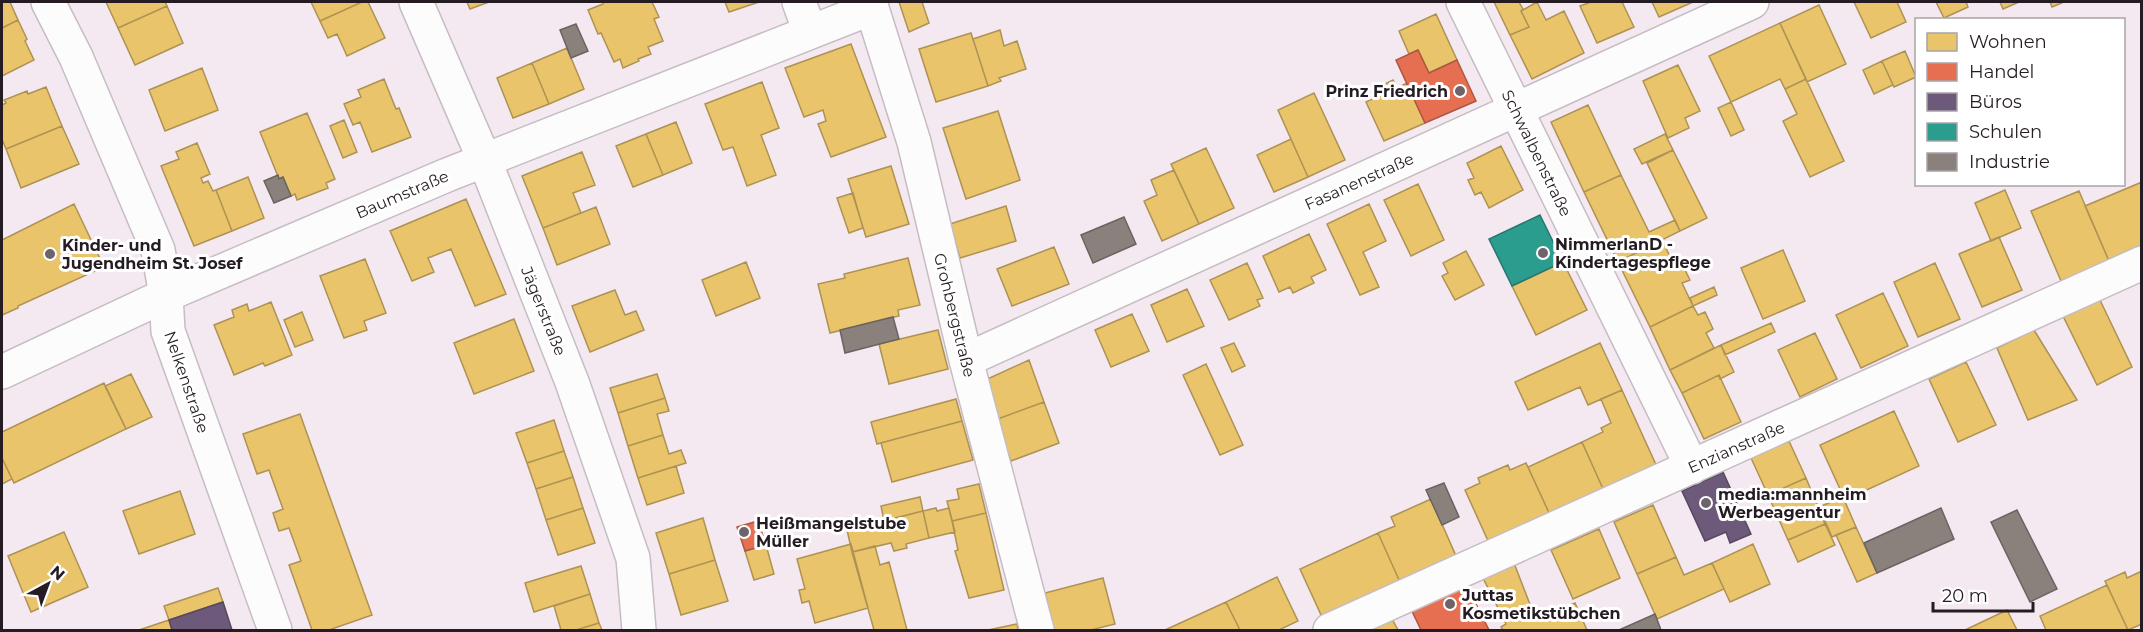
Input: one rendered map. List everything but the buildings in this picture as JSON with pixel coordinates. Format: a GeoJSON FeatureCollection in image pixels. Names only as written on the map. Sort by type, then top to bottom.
{"type":"FeatureCollection","features":[{"type":"Feature","properties":{"kind":"street","name":"Nelkenstraße"},"geometry":{"type":"LineString","coordinates":[[48,2],[76,57],[158,250],[166,295],[168,331],[275,630]]}},
{"type":"Feature","properties":{"kind":"street","name":"Jägerstraße"},"geometry":{"type":"LineString","coordinates":[[416,2],[484,159],[572,382],[633,558],[639,630]]}},
{"type":"Feature","properties":{"kind":"street","name":"Schwalbenstraße"},"geometry":{"type":"LineString","coordinates":[[1463,2],[1692,467]]}},
{"type":"Feature","properties":{"kind":"street","name":"Fasanenstraße"},"geometry":{"type":"LineString","coordinates":[[966,360],[1752,2]]}},
{"type":"Feature","properties":{"kind":"street","name":"Baumstraße"},"geometry":{"type":"LineString","coordinates":[[2,372],[166,295],[484,159],[805,16],[871,5]]}},
{"type":"Feature","properties":{"kind":"street","name":"Grohbergstraße"},"geometry":{"type":"LineString","coordinates":[[871,5],[914,142],[966,360],[1037,630]]}},
{"type":"Feature","properties":{"kind":"street","name":"Enzianstraße"},"geometry":{"type":"LineString","coordinates":[[1330,630],[2142,263]]}},
{"type":"Feature","properties":{"kind":"place","name":"Prinz Friedrich"},"geometry":{"type":"Point","coordinates":[1460,91]}},
{"type":"Feature","properties":{"kind":"place","name":"NimmerlanD - Kindertagespflege"},"geometry":{"type":"Point","coordinates":[1543,253]}},
{"type":"Feature","properties":{"kind":"place","name":"Kinder- und Jugendheim St. Josef"},"geometry":{"type":"Point","coordinates":[50,254]}},
{"type":"Feature","properties":{"kind":"place","name":"media:mannheim Werbeagentur"},"geometry":{"type":"Point","coordinates":[1706,503]}},
{"type":"Feature","properties":{"kind":"place","name":"Heißmangelstube Müller"},"geometry":{"type":"Point","coordinates":[744,532]}},
{"type":"Feature","properties":{"kind":"place","name":"Juttas Kosmetikstübchen"},"geometry":{"type":"Point","coordinates":[1450,604]}}]}
